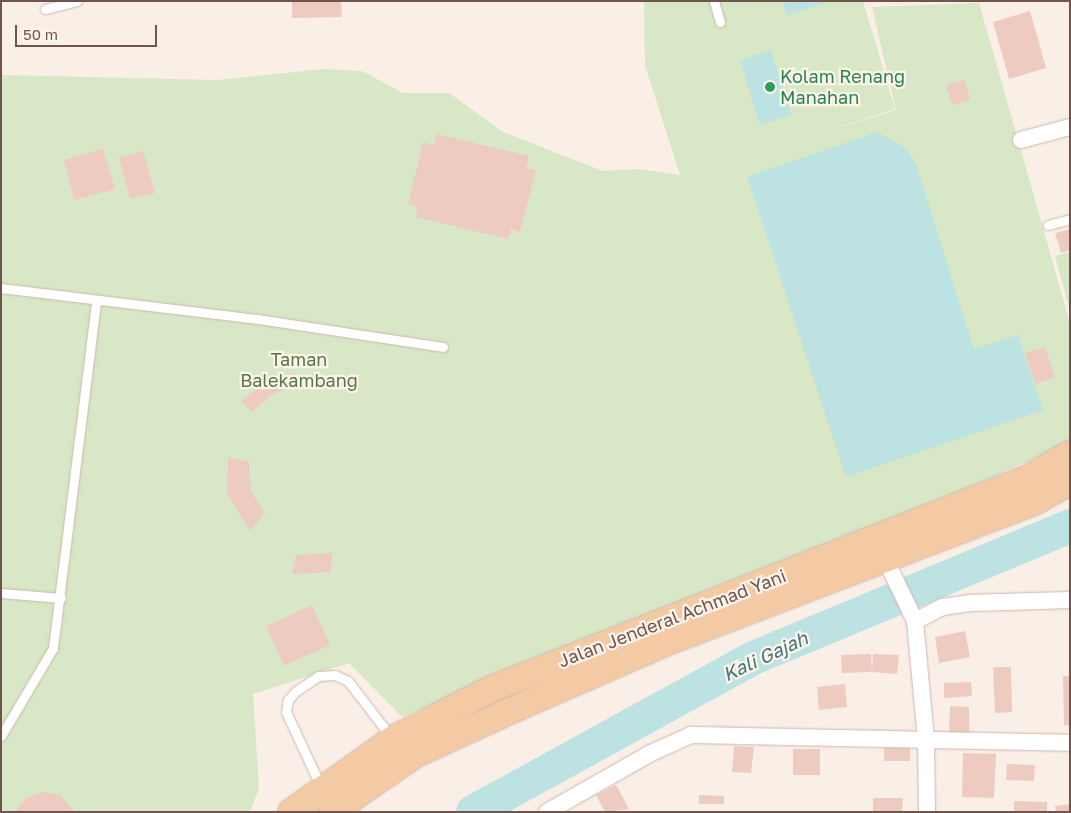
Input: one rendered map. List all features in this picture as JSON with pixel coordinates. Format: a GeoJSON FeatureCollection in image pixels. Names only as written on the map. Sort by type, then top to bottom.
{"type":"FeatureCollection","features":[{"type":"Feature","properties":{"kind":"main road","name":"Jalan Jenderal Achmad Yani"},"geometry":{"type":"LineString","coordinates":[[291,812],[321,788],[393,739],[491,689],[884,558],[1070,454]]}},
{"type":"Feature","properties":{"kind":"main road","name":"Jalan Jenderal Achmad Yani"},"geometry":{"type":"LineString","coordinates":[[333,811],[416,754],[512,710],[665,643],[1034,502],[1070,482]]}},
{"type":"Feature","properties":{"kind":"street"},"geometry":{"type":"LineString","coordinates":[[1021,140],[1070,127]]}},
{"type":"Feature","properties":{"kind":"street"},"geometry":{"type":"LineString","coordinates":[[884,558],[913,619],[926,739],[927,812]]}},
{"type":"Feature","properties":{"kind":"street"},"geometry":{"type":"LineString","coordinates":[[913,619],[942,607],[965,604],[1070,600]]}},
{"type":"Feature","properties":{"kind":"street"},"geometry":{"type":"LineString","coordinates":[[547,812],[691,735],[1070,743]]}},
{"type":"Feature","properties":{"kind":"lane"},"geometry":{"type":"LineString","coordinates":[[45,9],[77,1]]}},
{"type":"Feature","properties":{"kind":"lane"},"geometry":{"type":"LineString","coordinates":[[714,1],[720,22]]}},
{"type":"Feature","properties":{"kind":"lane"},"geometry":{"type":"LineString","coordinates":[[1048,225],[1070,219]]}},
{"type":"Feature","properties":{"kind":"lane"},"geometry":{"type":"LineString","coordinates":[[1,288],[96,301],[258,319],[443,347]]}},
{"type":"Feature","properties":{"kind":"lane"},"geometry":{"type":"LineString","coordinates":[[1,736],[50,655],[61,598],[96,301]]}},
{"type":"Feature","properties":{"kind":"lane"},"geometry":{"type":"LineString","coordinates":[[1,593],[61,598]]}},
{"type":"Feature","properties":{"kind":"lane"},"geometry":{"type":"LineString","coordinates":[[333,811],[286,712],[288,700],[296,690],[318,676],[335,675],[348,681],[393,739]]}},
{"type":"Feature","properties":{"kind":"green space","name":"Taman Balekambang"},"geometry":{"type":"Polygon","coordinates":[[[644,1],[863,1],[895,109],[800,139],[896,110],[872,7],[979,3],[1070,323],[1070,442],[930,505],[402,717],[349,663],[253,694],[259,788],[250,812],[1,812],[1,75],[217,80],[324,69],[362,71],[403,93],[449,93],[503,132],[603,171],[638,169],[680,175],[645,65],[644,1]]]}},
{"type":"Feature","properties":{"kind":"green space"},"geometry":{"type":"Polygon","coordinates":[[[1070,252],[1070,311],[1055,256],[1070,252]]]}},
{"type":"Feature","properties":{"kind":"water"},"geometry":{"type":"Polygon","coordinates":[[[782,1],[832,1],[787,15],[782,1]]]}},
{"type":"Feature","properties":{"kind":"water"},"geometry":{"type":"Polygon","coordinates":[[[771,50],[791,115],[760,125],[740,60],[771,50]]]}},
{"type":"Feature","properties":{"kind":"water"},"geometry":{"type":"Polygon","coordinates":[[[877,132],[906,148],[916,164],[974,349],[1018,335],[1043,410],[846,477],[747,177],[877,132]]]}},
{"type":"Feature","properties":{"kind":"building"},"geometry":{"type":"Polygon","coordinates":[[[292,1],[341,1],[342,17],[292,18],[292,1]]]}},
{"type":"Feature","properties":{"kind":"building"},"geometry":{"type":"Polygon","coordinates":[[[1030,11],[1046,68],[1009,79],[993,22],[1030,11]]]}},
{"type":"Feature","properties":{"kind":"building"},"geometry":{"type":"Polygon","coordinates":[[[965,80],[970,100],[952,105],[946,85],[965,80]]]}},
{"type":"Feature","properties":{"kind":"building"},"geometry":{"type":"Polygon","coordinates":[[[437,134],[529,156],[526,168],[536,170],[520,232],[511,229],[508,239],[416,217],[418,207],[408,204],[423,142],[434,145],[437,134]]]}},
{"type":"Feature","properties":{"kind":"building"},"geometry":{"type":"Polygon","coordinates":[[[103,149],[115,189],[74,200],[64,160],[103,149]]]}},
{"type":"Feature","properties":{"kind":"building"},"geometry":{"type":"Polygon","coordinates":[[[143,151],[155,193],[130,199],[119,158],[143,151]]]}},
{"type":"Feature","properties":{"kind":"building"},"geometry":{"type":"Polygon","coordinates":[[[1070,229],[1070,250],[1061,253],[1055,233],[1070,229]]]}},
{"type":"Feature","properties":{"kind":"building"},"geometry":{"type":"Polygon","coordinates":[[[1045,347],[1055,377],[1036,384],[1025,353],[1045,347]]]}},
{"type":"Feature","properties":{"kind":"building"},"geometry":{"type":"Polygon","coordinates":[[[291,372],[294,386],[271,395],[252,412],[241,401],[265,382],[291,372]]]}},
{"type":"Feature","properties":{"kind":"building"},"geometry":{"type":"Polygon","coordinates":[[[228,457],[249,462],[251,492],[265,513],[250,531],[227,493],[228,457]]]}},
{"type":"Feature","properties":{"kind":"building"},"geometry":{"type":"Polygon","coordinates":[[[332,553],[331,572],[292,574],[296,555],[332,553]]]}},
{"type":"Feature","properties":{"kind":"building"},"geometry":{"type":"Polygon","coordinates":[[[312,605],[330,645],[284,666],[266,626],[312,605]]]}},
{"type":"Feature","properties":{"kind":"building"},"geometry":{"type":"Polygon","coordinates":[[[965,631],[970,657],[939,663],[935,637],[965,631]]]}},
{"type":"Feature","properties":{"kind":"building"},"geometry":{"type":"Polygon","coordinates":[[[871,654],[872,672],[842,673],[841,655],[871,654]]]}},
{"type":"Feature","properties":{"kind":"building"},"geometry":{"type":"Polygon","coordinates":[[[873,654],[899,655],[897,674],[872,672],[873,654]]]}},
{"type":"Feature","properties":{"kind":"building"},"geometry":{"type":"Polygon","coordinates":[[[993,667],[1011,667],[1012,712],[995,713],[993,667]]]}},
{"type":"Feature","properties":{"kind":"building"},"geometry":{"type":"Polygon","coordinates":[[[1063,676],[1070,676],[1070,725],[1064,725],[1063,676]]]}},
{"type":"Feature","properties":{"kind":"building"},"geometry":{"type":"Polygon","coordinates":[[[971,682],[972,696],[944,698],[944,683],[971,682]]]}},
{"type":"Feature","properties":{"kind":"building"},"geometry":{"type":"Polygon","coordinates":[[[845,684],[847,707],[819,710],[817,687],[845,684]]]}},
{"type":"Feature","properties":{"kind":"building"},"geometry":{"type":"Polygon","coordinates":[[[950,706],[969,707],[969,734],[949,734],[950,706]]]}},
{"type":"Feature","properties":{"kind":"building"},"geometry":{"type":"Polygon","coordinates":[[[734,746],[754,747],[751,773],[732,772],[734,746]]]}},
{"type":"Feature","properties":{"kind":"building"},"geometry":{"type":"Polygon","coordinates":[[[884,746],[910,746],[910,761],[884,761],[884,746]]]}},
{"type":"Feature","properties":{"kind":"building"},"geometry":{"type":"Polygon","coordinates":[[[793,749],[820,749],[820,775],[793,775],[793,749]]]}},
{"type":"Feature","properties":{"kind":"building"},"geometry":{"type":"Polygon","coordinates":[[[963,753],[996,754],[994,798],[962,797],[963,753]]]}},
{"type":"Feature","properties":{"kind":"building"},"geometry":{"type":"Polygon","coordinates":[[[1007,764],[1035,765],[1034,781],[1006,780],[1007,764]]]}},
{"type":"Feature","properties":{"kind":"building"},"geometry":{"type":"Polygon","coordinates":[[[616,785],[629,809],[605,812],[596,795],[616,785]]]}},
{"type":"Feature","properties":{"kind":"building"},"geometry":{"type":"Polygon","coordinates":[[[43,792],[60,795],[75,812],[15,812],[26,798],[43,792]]]}},
{"type":"Feature","properties":{"kind":"building"},"geometry":{"type":"Polygon","coordinates":[[[699,795],[724,796],[724,804],[699,804],[699,795]]]}},
{"type":"Feature","properties":{"kind":"building"},"geometry":{"type":"Polygon","coordinates":[[[873,798],[903,798],[902,812],[873,812],[873,798]]]}},
{"type":"Feature","properties":{"kind":"building"},"geometry":{"type":"Polygon","coordinates":[[[1014,801],[1047,802],[1047,812],[1014,812],[1014,801]]]}},
{"type":"Feature","properties":{"kind":"building"},"geometry":{"type":"Polygon","coordinates":[[[1070,804],[1070,812],[1056,812],[1055,806],[1070,804]]]}},
{"type":"Feature","properties":{"kind":"waterway","name":"Kali Gajah"},"geometry":{"type":"LineString","coordinates":[[473,812],[751,659],[1070,526]]}},
{"type":"Feature","properties":{"kind":"place","name":"Kolam Renang Manahan"},"geometry":{"type":"Point","coordinates":[770,87]}}]}
